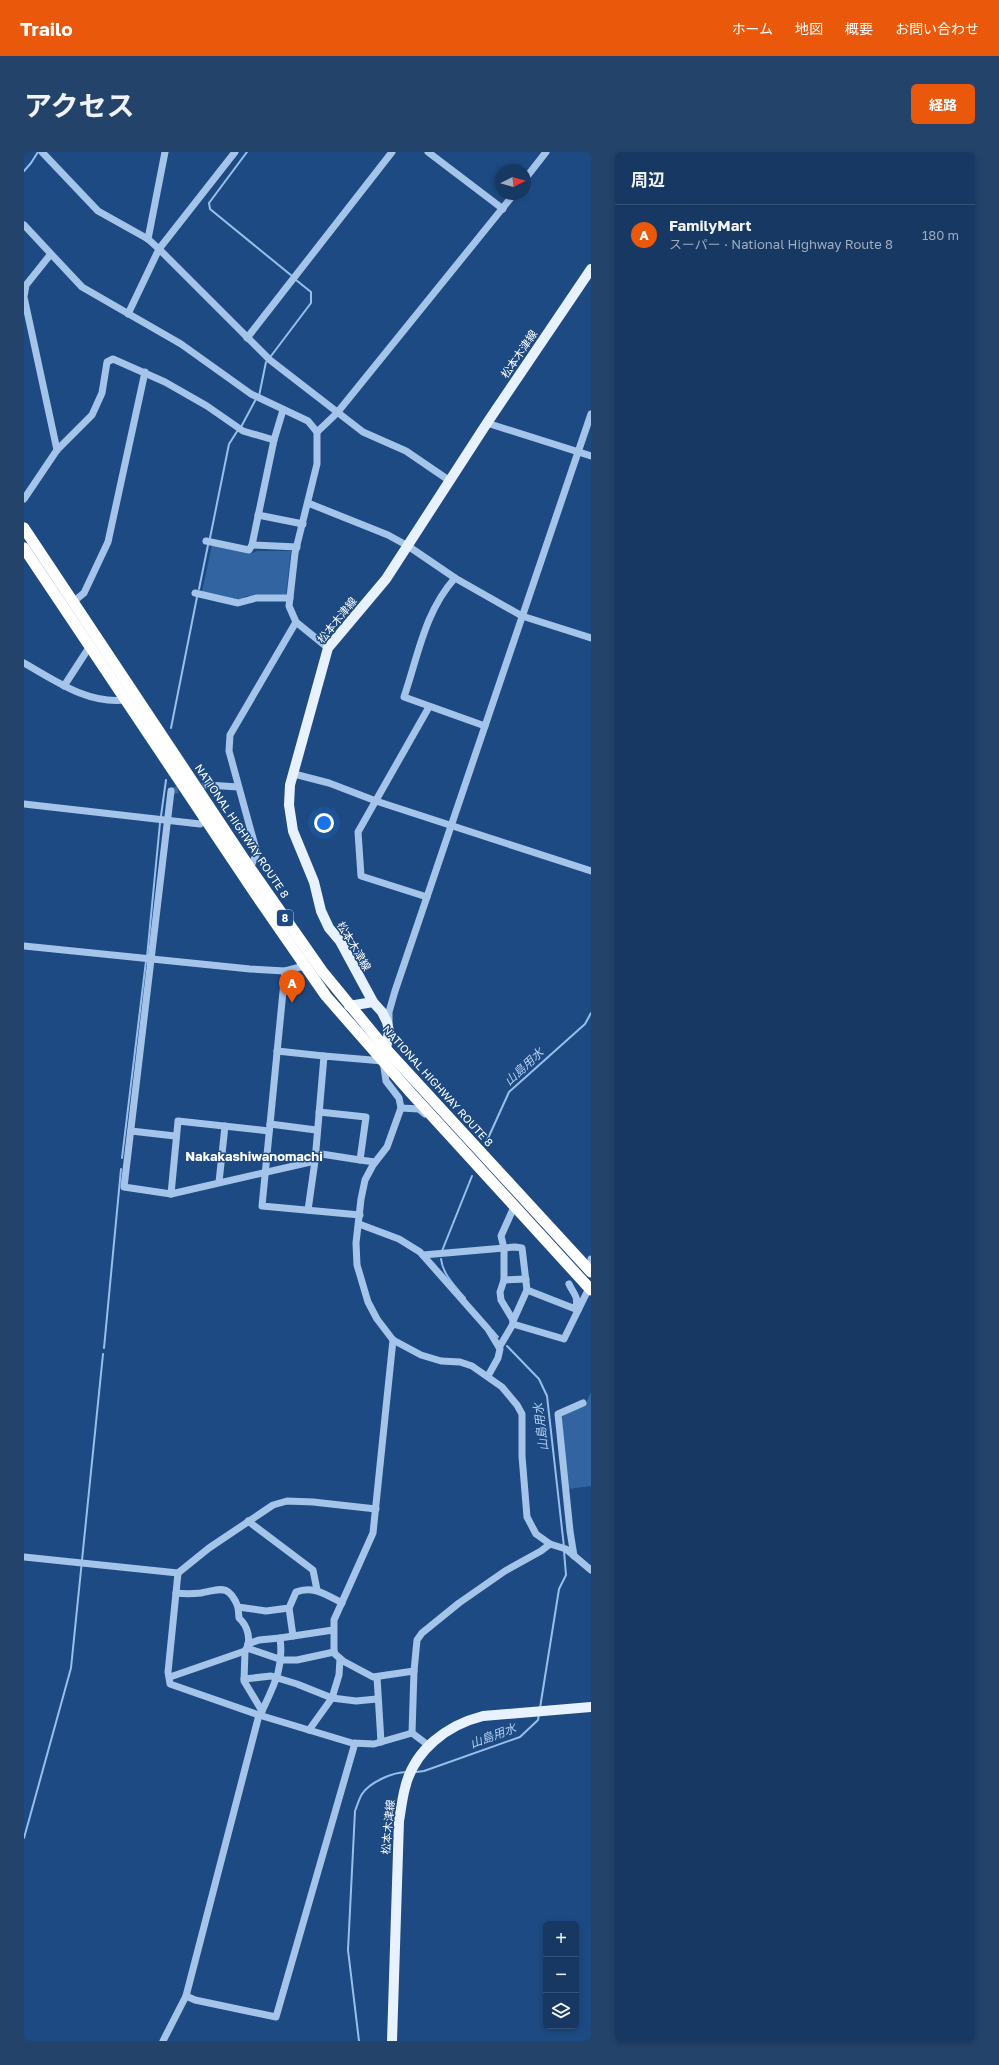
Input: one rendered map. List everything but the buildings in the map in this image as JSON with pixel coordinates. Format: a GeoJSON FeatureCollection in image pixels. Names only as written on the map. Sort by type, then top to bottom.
{"type":"FeatureCollection","features":[{"type":"Feature","properties":{"kind":"highway","name":"NATIONAL HIGHWAY ROUTE 8"},"geometry":{"type":"LineString","coordinates":[[24,528],[250,868],[322,971],[349,1006],[386,1049],[478,1151],[591,1271]]}},
{"type":"Feature","properties":{"kind":"highway","name":"8"},"geometry":{"type":"LineString","coordinates":[[24,548],[304,966],[326,996],[465,1153],[590,1289]]}},
{"type":"Feature","properties":{"kind":"main road","name":"松本木津線"},"geometry":{"type":"LineString","coordinates":[[386,1049],[389,1031],[382,1012],[373,1002],[340,942],[325,920],[314,882],[293,831],[289,805],[290,785],[328,648],[386,579],[487,423],[591,269]]}},
{"type":"Feature","properties":{"kind":"main road"},"geometry":{"type":"LineString","coordinates":[[349,1006],[373,1002]]}},
{"type":"Feature","properties":{"kind":"main road","name":"松本木津線"},"geometry":{"type":"LineString","coordinates":[[392,2041],[399,1821],[405,1787],[410,1774],[428,1745],[445,1732],[470,1720],[483,1716],[591,1707]]}},
{"type":"Feature","properties":{"kind":"street"},"geometry":{"type":"LineString","coordinates":[[148,239],[166,152]]}},
{"type":"Feature","properties":{"kind":"street"},"geometry":{"type":"LineString","coordinates":[[128,314],[159,249],[235,152]]}},
{"type":"Feature","properties":{"kind":"street"},"geometry":{"type":"LineString","coordinates":[[246,338],[392,152]]}},
{"type":"Feature","properties":{"kind":"street"},"geometry":{"type":"LineString","coordinates":[[428,152],[503,209]]}},
{"type":"Feature","properties":{"kind":"street"},"geometry":{"type":"LineString","coordinates":[[531,171],[546,152]]}},
{"type":"Feature","properties":{"kind":"street"},"geometry":{"type":"LineString","coordinates":[[43,153],[98,212],[148,239],[159,249],[210,298],[246,338],[270,360],[363,432],[406,451],[450,481]]}},
{"type":"Feature","properties":{"kind":"street"},"geometry":{"type":"LineString","coordinates":[[317,432],[337,413],[510,200]]}},
{"type":"Feature","properties":{"kind":"street"},"geometry":{"type":"LineString","coordinates":[[24,226],[82,288],[181,344],[251,394],[308,421],[317,432],[317,464],[297,547],[289,606],[296,622],[328,648]]}},
{"type":"Feature","properties":{"kind":"street"},"geometry":{"type":"LineString","coordinates":[[50,255],[26,285],[24,297],[57,450]]}},
{"type":"Feature","properties":{"kind":"street"},"geometry":{"type":"LineString","coordinates":[[24,499],[57,450],[92,415],[102,393],[107,362],[113,359],[145,372],[207,406],[242,431],[274,440]]}},
{"type":"Feature","properties":{"kind":"street"},"geometry":{"type":"LineString","coordinates":[[73,602],[84,593],[108,542],[145,372]]}},
{"type":"Feature","properties":{"kind":"street"},"geometry":{"type":"LineString","coordinates":[[206,541],[249,550],[252,545],[274,440],[283,410]]}},
{"type":"Feature","properties":{"kind":"street"},"geometry":{"type":"LineString","coordinates":[[389,1031],[391,1005],[484,726],[591,414]]}},
{"type":"Feature","properties":{"kind":"street"},"geometry":{"type":"LineString","coordinates":[[487,423],[591,456]]}},
{"type":"Feature","properties":{"kind":"street"},"geometry":{"type":"LineString","coordinates":[[308,502],[388,535],[408,546],[455,578],[522,616],[591,638]]}},
{"type":"Feature","properties":{"kind":"street"},"geometry":{"type":"LineString","coordinates":[[258,515],[303,524]]}},
{"type":"Feature","properties":{"kind":"street"},"geometry":{"type":"LineString","coordinates":[[252,545],[297,547]]}},
{"type":"Feature","properties":{"kind":"street"},"geometry":{"type":"LineString","coordinates":[[455,578],[442,592],[432,611],[404,698],[484,726]]}},
{"type":"Feature","properties":{"kind":"street"},"geometry":{"type":"LineString","coordinates":[[195,593],[238,603],[256,598],[290,598]]}},
{"type":"Feature","properties":{"kind":"street"},"geometry":{"type":"LineString","coordinates":[[250,868],[257,853],[229,751],[230,735],[296,622]]}},
{"type":"Feature","properties":{"kind":"street"},"geometry":{"type":"LineString","coordinates":[[64,686],[90,646]]}},
{"type":"Feature","properties":{"kind":"street"},"geometry":{"type":"LineString","coordinates":[[24,663],[64,686],[101,701],[125,700]]}},
{"type":"Feature","properties":{"kind":"street"},"geometry":{"type":"LineString","coordinates":[[427,897],[361,876],[358,832],[428,707]]}},
{"type":"Feature","properties":{"kind":"street"},"geometry":{"type":"LineString","coordinates":[[294,774],[329,783],[376,801],[591,871]]}},
{"type":"Feature","properties":{"kind":"street"},"geometry":{"type":"LineString","coordinates":[[208,785],[238,787]]}},
{"type":"Feature","properties":{"kind":"street"},"geometry":{"type":"LineString","coordinates":[[171,791],[148,958],[124,1187],[170,1194],[219,1182],[264,1174],[315,1161]]}},
{"type":"Feature","properties":{"kind":"street"},"geometry":{"type":"LineString","coordinates":[[24,804],[200,824],[206,820]]}},
{"type":"Feature","properties":{"kind":"street"},"geometry":{"type":"LineString","coordinates":[[24,946],[250,970],[285,971],[304,966]]}},
{"type":"Feature","properties":{"kind":"street"},"geometry":{"type":"LineString","coordinates":[[285,971],[262,1206],[360,1215]]}},
{"type":"Feature","properties":{"kind":"street"},"geometry":{"type":"LineString","coordinates":[[386,1049],[383,1061],[386,1081],[399,1098],[401,1108],[387,1148],[375,1162],[365,1180],[356,1243],[357,1265],[368,1302],[377,1319],[393,1340],[421,1355],[441,1361],[460,1362],[472,1366],[488,1376],[507,1393],[517,1405],[522,1414],[522,1456],[527,1517],[536,1534],[550,1544],[563,1548],[591,1570]]}},
{"type":"Feature","properties":{"kind":"street"},"geometry":{"type":"LineString","coordinates":[[277,1051],[383,1061]]}},
{"type":"Feature","properties":{"kind":"street"},"geometry":{"type":"LineString","coordinates":[[308,1210],[315,1161],[316,1130],[324,1056]]}},
{"type":"Feature","properties":{"kind":"street"},"geometry":{"type":"LineString","coordinates":[[401,1108],[419,1109],[451,1143],[465,1153]]}},
{"type":"Feature","properties":{"kind":"street"},"geometry":{"type":"LineString","coordinates":[[319,1112],[366,1117],[360,1160]]}},
{"type":"Feature","properties":{"kind":"street"},"geometry":{"type":"LineString","coordinates":[[170,1194],[178,1122],[225,1126],[316,1130]]}},
{"type":"Feature","properties":{"kind":"street"},"geometry":{"type":"LineString","coordinates":[[219,1182],[225,1126]]}},
{"type":"Feature","properties":{"kind":"street"},"geometry":{"type":"LineString","coordinates":[[131,1131],[176,1136]]}},
{"type":"Feature","properties":{"kind":"street"},"geometry":{"type":"LineString","coordinates":[[315,1153],[375,1162]]}},
{"type":"Feature","properties":{"kind":"street"},"geometry":{"type":"LineString","coordinates":[[514,1207],[501,1236],[504,1248],[504,1280],[500,1292],[501,1300],[513,1322],[564,1339],[578,1302],[569,1284]]}},
{"type":"Feature","properties":{"kind":"street"},"geometry":{"type":"LineString","coordinates":[[359,1224],[399,1239],[423,1255],[488,1328],[500,1346]]}},
{"type":"Feature","properties":{"kind":"street"},"geometry":{"type":"LineString","coordinates":[[423,1255],[515,1247],[522,1248],[527,1290],[513,1322],[500,1346],[498,1358],[488,1376]]}},
{"type":"Feature","properties":{"kind":"street"},"geometry":{"type":"LineString","coordinates":[[504,1280],[526,1279]]}},
{"type":"Feature","properties":{"kind":"street"},"geometry":{"type":"LineString","coordinates":[[576,1309],[590,1289]]}},
{"type":"Feature","properties":{"kind":"street"},"geometry":{"type":"LineString","coordinates":[[527,1290],[576,1309]]}},
{"type":"Feature","properties":{"kind":"street"},"geometry":{"type":"LineString","coordinates":[[393,1340],[373,1533],[334,1620],[332,1630],[335,1637],[334,1652],[340,1659],[366,1675],[377,1677],[414,1671]]}},
{"type":"Feature","properties":{"kind":"street"},"geometry":{"type":"LineString","coordinates":[[574,1556],[558,1414],[582,1403]]}},
{"type":"Feature","properties":{"kind":"street"},"geometry":{"type":"LineString","coordinates":[[24,1557],[178,1573],[209,1548],[273,1505],[287,1501],[313,1502],[376,1509]]}},
{"type":"Feature","properties":{"kind":"street"},"geometry":{"type":"LineString","coordinates":[[248,1521],[313,1570],[317,1590]]}},
{"type":"Feature","properties":{"kind":"street"},"geometry":{"type":"LineString","coordinates":[[412,1733],[414,1671],[417,1640],[422,1633],[465,1599],[505,1571],[541,1552],[550,1544]]}},
{"type":"Feature","properties":{"kind":"street"},"geometry":{"type":"LineString","coordinates":[[178,1573],[168,1672],[170,1684],[261,1713],[308,1730],[355,1743],[374,1744],[412,1733]]}},
{"type":"Feature","properties":{"kind":"street"},"geometry":{"type":"LineString","coordinates":[[176,1593],[192,1594],[218,1589],[227,1590],[235,1597],[238,1607],[238,1615],[245,1624],[247,1648],[244,1679],[261,1713]]}},
{"type":"Feature","properties":{"kind":"street"},"geometry":{"type":"LineString","coordinates":[[293,1636],[289,1608],[296,1592],[317,1590],[342,1603]]}},
{"type":"Feature","properties":{"kind":"street"},"geometry":{"type":"LineString","coordinates":[[238,1607],[266,1611],[289,1608]]}},
{"type":"Feature","properties":{"kind":"street"},"geometry":{"type":"LineString","coordinates":[[170,1677],[247,1648],[259,1640],[332,1630]]}},
{"type":"Feature","properties":{"kind":"street"},"geometry":{"type":"LineString","coordinates":[[163,2041],[186,1996],[261,1713],[277,1678],[282,1660],[280,1638]]}},
{"type":"Feature","properties":{"kind":"street"},"geometry":{"type":"LineString","coordinates":[[247,1648],[282,1660],[297,1660],[334,1652]]}},
{"type":"Feature","properties":{"kind":"street"},"geometry":{"type":"LineString","coordinates":[[308,1730],[332,1698],[339,1675],[340,1659]]}},
{"type":"Feature","properties":{"kind":"street"},"geometry":{"type":"LineString","coordinates":[[244,1679],[271,1676],[332,1698],[356,1701],[377,1699]]}},
{"type":"Feature","properties":{"kind":"street"},"geometry":{"type":"LineString","coordinates":[[377,1677],[377,1699],[381,1742]]}},
{"type":"Feature","properties":{"kind":"street"},"geometry":{"type":"LineString","coordinates":[[412,1733],[428,1745]]}},
{"type":"Feature","properties":{"kind":"street"},"geometry":{"type":"LineString","coordinates":[[186,1996],[195,2000],[276,2017],[355,1743]]}},
{"type":"Feature","properties":{"kind":"shaded area"},"geometry":{"type":"Polygon","coordinates":[[[212,545],[253,553],[257,551],[291,551],[286,595],[246,596],[240,600],[202,592],[212,545]]]}},
{"type":"Feature","properties":{"kind":"shaded area"},"geometry":{"type":"Polygon","coordinates":[[[591,1392],[591,1486],[568,1489],[561,1419],[563,1415],[586,1403],[591,1392]]]}},
{"type":"Feature","properties":{"kind":"waterway"},"geometry":{"type":"LineString","coordinates":[[24,171],[38,152]]}},
{"type":"Feature","properties":{"kind":"waterway"},"geometry":{"type":"LineString","coordinates":[[247,152],[209,203],[210,209],[292,276]]}},
{"type":"Feature","properties":{"kind":"waterway"},"geometry":{"type":"LineString","coordinates":[[271,356],[311,303],[311,292],[296,280]]}},
{"type":"Feature","properties":{"kind":"waterway"},"geometry":{"type":"LineString","coordinates":[[259,396],[266,362]]}},
{"type":"Feature","properties":{"kind":"waterway"},"geometry":{"type":"LineString","coordinates":[[241,427],[256,399]]}},
{"type":"Feature","properties":{"kind":"waterway"},"geometry":{"type":"LineString","coordinates":[[210,538],[229,444],[238,430]]}},
{"type":"Feature","properties":{"kind":"waterway"},"geometry":{"type":"LineString","coordinates":[[199,589],[208,545]]}},
{"type":"Feature","properties":{"kind":"waterway"},"geometry":{"type":"LineString","coordinates":[[171,728],[197,597]]}},
{"type":"Feature","properties":{"kind":"waterway"},"geometry":{"type":"LineString","coordinates":[[161,816],[166,780]]}},
{"type":"Feature","properties":{"kind":"waterway"},"geometry":{"type":"LineString","coordinates":[[147,957],[160,823]]}},
{"type":"Feature","properties":{"kind":"waterway"},"geometry":{"type":"LineString","coordinates":[[122,1158],[146,961]]}},
{"type":"Feature","properties":{"kind":"waterway","name":"山島用水"},"geometry":{"type":"LineString","coordinates":[[485,1145],[509,1092],[585,1024],[591,1013]]}},
{"type":"Feature","properties":{"kind":"waterway"},"geometry":{"type":"LineString","coordinates":[[104,1348],[121,1169]]}},
{"type":"Feature","properties":{"kind":"waterway","name":"山島用水"},"geometry":{"type":"LineString","coordinates":[[442,1251],[472,1176]]}},
{"type":"Feature","properties":{"kind":"waterway","name":"山島用水"},"geometry":{"type":"LineString","coordinates":[[441,1259],[447,1275],[465,1298]]}},
{"type":"Feature","properties":{"kind":"waterway","name":"山島用水"},"geometry":{"type":"LineString","coordinates":[[492,1330],[498,1337]]}},
{"type":"Feature","properties":{"kind":"waterway","name":"山島用水"},"geometry":{"type":"LineString","coordinates":[[507,1346],[539,1379],[547,1396],[564,1547]]}},
{"type":"Feature","properties":{"kind":"waterway"},"geometry":{"type":"LineString","coordinates":[[24,1838],[71,1668],[103,1354]]}},
{"type":"Feature","properties":{"kind":"waterway","name":"山島用水"},"geometry":{"type":"LineString","coordinates":[[540,1708],[559,1589],[566,1575],[564,1551]]}},
{"type":"Feature","properties":{"kind":"waterway","name":"山島用水"},"geometry":{"type":"LineString","coordinates":[[416,1772],[424,1771],[520,1737],[538,1720],[539,1714]]}},
{"type":"Feature","properties":{"kind":"waterway","name":"山島用水"},"geometry":{"type":"LineString","coordinates":[[359,2041],[348,1950],[355,1811],[362,1794],[370,1786],[382,1778],[401,1772],[407,1772]]}},
{"type":"Feature","properties":{"kind":"tunnel"},"geometry":{"type":"LineString","coordinates":[[171,791],[208,785]]}},
{"type":"Feature","properties":{"kind":"place","name":"FamilyMart"},"geometry":{"type":"Point","coordinates":[292,1003]}},
{"type":"Feature","properties":{"kind":"district","name":"Nakakashiwanomachi"},"geometry":{"type":"Point","coordinates":[254,1156]}}]}
